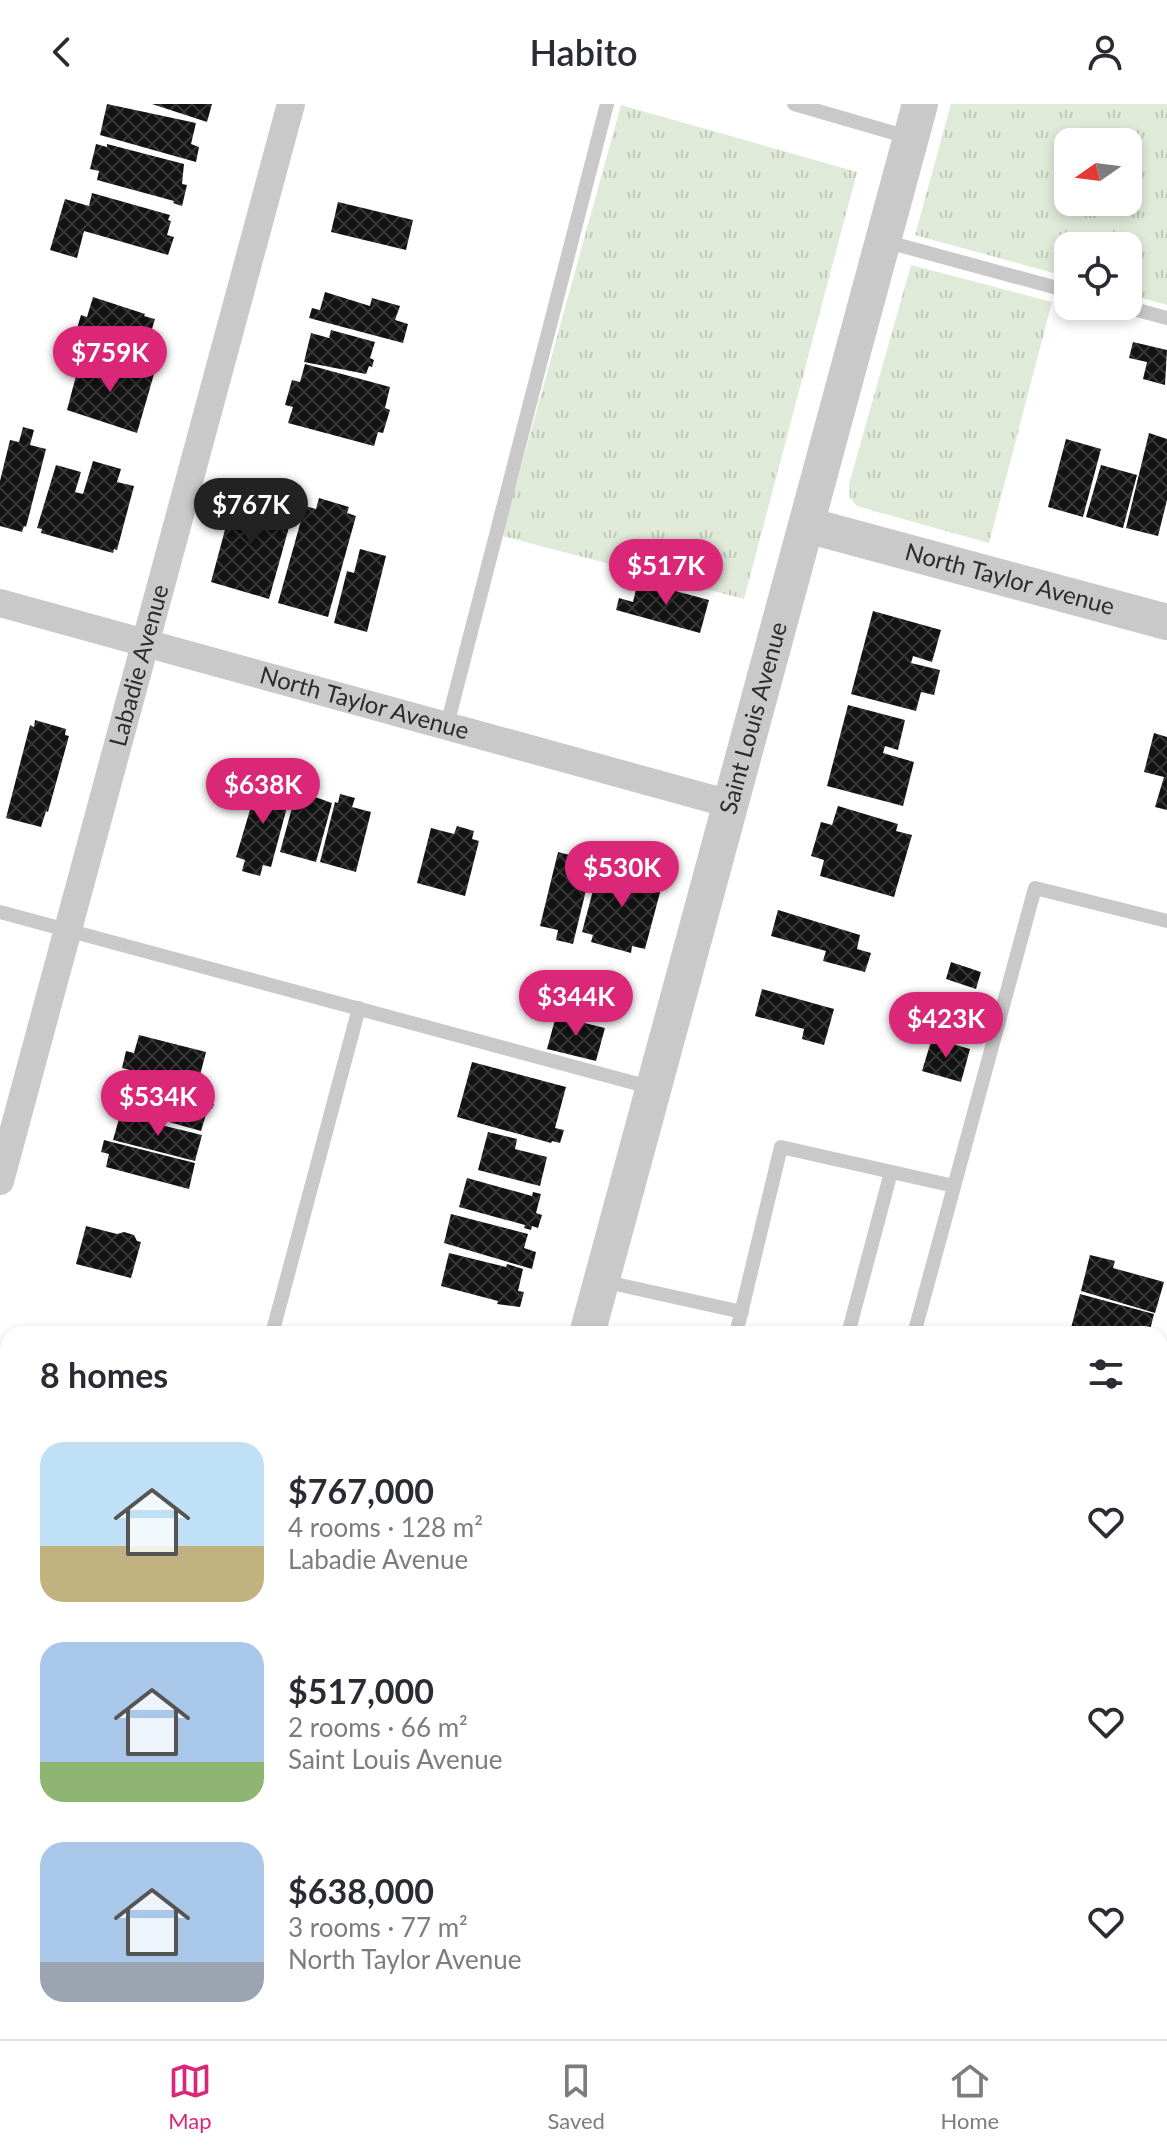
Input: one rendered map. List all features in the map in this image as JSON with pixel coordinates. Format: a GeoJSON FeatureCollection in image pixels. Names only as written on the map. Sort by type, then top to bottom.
{"type":"FeatureCollection","features":[{"type":"Feature","properties":{"kind":"street","name":"Labadie Avenue"},"geometry":{"type":"LineString","coordinates":[[0,1181],[291,104]]}},
{"type":"Feature","properties":{"kind":"street","name":"Saint Louis Avenue"},"geometry":{"type":"LineString","coordinates":[[589,1326],[916,121]]}},
{"type":"Feature","properties":{"kind":"street","name":"North Taylor Avenue"},"geometry":{"type":"LineString","coordinates":[[807,525],[1167,622]]}},
{"type":"Feature","properties":{"kind":"street","name":"North Taylor Avenue"},"geometry":{"type":"LineString","coordinates":[[0,603],[730,804]]}},
{"type":"Feature","properties":{"kind":"lane"},"geometry":{"type":"LineString","coordinates":[[447,725],[607,104]]}},
{"type":"Feature","properties":{"kind":"lane"},"geometry":{"type":"LineString","coordinates":[[797,104],[916,121]]}},
{"type":"Feature","properties":{"kind":"lane"},"geometry":{"type":"LineString","coordinates":[[883,241],[1054,287]]}},
{"type":"Feature","properties":{"kind":"lane"},"geometry":{"type":"LineString","coordinates":[[1142,311],[1167,318]]}},
{"type":"Feature","properties":{"kind":"lane"},"geometry":{"type":"LineString","coordinates":[[916,1326],[1035,888],[1167,921]]}},
{"type":"Feature","properties":{"kind":"lane"},"geometry":{"type":"LineString","coordinates":[[0,912],[653,1088]]}},
{"type":"Feature","properties":{"kind":"lane"},"geometry":{"type":"LineString","coordinates":[[274,1326],[359,1008]]}},
{"type":"Feature","properties":{"kind":"lane"},"geometry":{"type":"LineString","coordinates":[[738,1326],[781,1147],[954,1186]]}},
{"type":"Feature","properties":{"kind":"lane"},"geometry":{"type":"LineString","coordinates":[[850,1326],[891,1172]]}},
{"type":"Feature","properties":{"kind":"lane"},"geometry":{"type":"LineString","coordinates":[[602,1281],[742,1312]]}},
{"type":"Feature","properties":{"kind":"green space"},"geometry":{"type":"Polygon","coordinates":[[[951,104],[1167,104],[1167,305],[1142,298],[1142,232],[1054,232],[1054,273],[915,235],[951,104]]]}},
{"type":"Feature","properties":{"kind":"green space"},"geometry":{"type":"Polygon","coordinates":[[[621,105],[857,172],[744,599],[502,536],[621,105]]]}},
{"type":"Feature","properties":{"kind":"green space"},"geometry":{"type":"Polygon","coordinates":[[[911,265],[1052,302],[989,543],[857,506],[850,498],[849,484],[911,265]]]}},
{"type":"Feature","properties":{"kind":"building"},"geometry":{"type":"Polygon","coordinates":[[[107,104],[196,123],[191,144],[199,147],[196,162],[100,135],[107,104]]]}},
{"type":"Feature","properties":{"kind":"building"},"geometry":{"type":"Polygon","coordinates":[[[152,104],[212,104],[207,122],[152,104]]]}},
{"type":"Feature","properties":{"kind":"building"},"geometry":{"type":"Polygon","coordinates":[[[96,144],[107,147],[107,144],[184,164],[182,184],[187,185],[182,206],[174,201],[97,180],[99,171],[90,169],[96,144]]]}},
{"type":"Feature","properties":{"kind":"building"},"geometry":{"type":"Polygon","coordinates":[[[92,193],[170,215],[167,235],[174,237],[168,255],[84,231],[77,258],[50,250],[65,199],[89,206],[92,193]]]}},
{"type":"Feature","properties":{"kind":"building"},"geometry":{"type":"Polygon","coordinates":[[[338,202],[413,220],[406,250],[331,232],[338,202]]]}},
{"type":"Feature","properties":{"kind":"building"},"geometry":{"type":"Polygon","coordinates":[[[325,292],[370,306],[372,298],[400,306],[395,320],[408,324],[403,343],[309,318],[312,308],[320,310],[325,292]]]}},
{"type":"Feature","properties":{"kind":"building"},"geometry":{"type":"Polygon","coordinates":[[[93,297],[155,319],[144,355],[81,340],[82,337],[75,335],[81,315],[87,317],[93,297]]]}},
{"type":"Feature","properties":{"kind":"building"},"geometry":{"type":"Polygon","coordinates":[[[331,330],[375,342],[370,358],[374,360],[366,374],[304,362],[311,333],[329,338],[331,330]]]}},
{"type":"Feature","properties":{"kind":"building"},"geometry":{"type":"Polygon","coordinates":[[[1133,342],[1167,350],[1165,385],[1143,379],[1147,362],[1129,358],[1133,342]]]}},
{"type":"Feature","properties":{"kind":"building"},"geometry":{"type":"Polygon","coordinates":[[[81,357],[141,374],[142,371],[154,374],[137,433],[67,410],[81,357]]]}},
{"type":"Feature","properties":{"kind":"building"},"geometry":{"type":"Polygon","coordinates":[[[305,364],[390,387],[385,408],[390,410],[383,433],[378,432],[374,446],[288,423],[293,407],[285,405],[292,380],[300,382],[305,364]]]}},
{"type":"Feature","properties":{"kind":"building"},"geometry":{"type":"Polygon","coordinates":[[[23,427],[34,430],[30,445],[46,449],[26,527],[22,532],[0,526],[0,481],[10,440],[19,442],[23,427]]]}},
{"type":"Feature","properties":{"kind":"building"},"geometry":{"type":"Polygon","coordinates":[[[1149,433],[1167,439],[1167,500],[1158,536],[1126,528],[1149,433]]]}},
{"type":"Feature","properties":{"kind":"building"},"geometry":{"type":"Polygon","coordinates":[[[1066,439],[1101,449],[1083,517],[1048,507],[1066,439]]]}},
{"type":"Feature","properties":{"kind":"building"},"geometry":{"type":"Polygon","coordinates":[[[93,461],[121,469],[117,482],[134,486],[117,550],[114,549],[113,553],[41,533],[42,529],[37,528],[56,465],[81,472],[75,492],[83,494],[93,461]]]}},
{"type":"Feature","properties":{"kind":"building"},"geometry":{"type":"Polygon","coordinates":[[[1101,465],[1137,475],[1123,528],[1086,517],[1101,465]]]}},
{"type":"Feature","properties":{"kind":"building"},"geometry":{"type":"Polygon","coordinates":[[[237,485],[257,490],[254,502],[278,509],[276,516],[291,520],[269,599],[211,582],[237,485]]]}},
{"type":"Feature","properties":{"kind":"building"},"geometry":{"type":"Polygon","coordinates":[[[319,498],[349,507],[347,513],[356,516],[328,617],[278,603],[305,506],[316,509],[319,498]]]}},
{"type":"Feature","properties":{"kind":"building"},"geometry":{"type":"Polygon","coordinates":[[[360,549],[386,556],[367,632],[334,623],[347,571],[354,573],[360,549]]]}},
{"type":"Feature","properties":{"kind":"building"},"geometry":{"type":"Polygon","coordinates":[[[638,581],[709,600],[700,633],[616,610],[619,598],[633,602],[638,581]]]}},
{"type":"Feature","properties":{"kind":"building"},"geometry":{"type":"Polygon","coordinates":[[[873,611],[941,630],[932,662],[913,656],[911,663],[940,670],[934,695],[921,692],[916,711],[851,694],[873,611]]]}},
{"type":"Feature","properties":{"kind":"building"},"geometry":{"type":"Polygon","coordinates":[[[848,705],[905,720],[898,750],[885,746],[883,753],[914,762],[903,806],[827,786],[848,705]]]}},
{"type":"Feature","properties":{"kind":"building"},"geometry":{"type":"Polygon","coordinates":[[[35,720],[66,729],[65,735],[69,736],[41,827],[6,818],[30,725],[34,727],[35,720]]]}},
{"type":"Feature","properties":{"kind":"building"},"geometry":{"type":"Polygon","coordinates":[[[1154,733],[1167,737],[1167,810],[1155,807],[1164,777],[1144,772],[1154,733]]]}},
{"type":"Feature","properties":{"kind":"building"},"geometry":{"type":"Polygon","coordinates":[[[261,773],[277,777],[275,787],[291,792],[271,867],[263,865],[260,876],[242,871],[245,860],[236,857],[261,773]]]}},
{"type":"Feature","properties":{"kind":"building"},"geometry":{"type":"Polygon","coordinates":[[[299,782],[318,787],[315,797],[332,803],[316,862],[280,852],[299,782]]]}},
{"type":"Feature","properties":{"kind":"building"},"geometry":{"type":"Polygon","coordinates":[[[340,794],[355,798],[352,807],[371,812],[356,872],[320,862],[335,802],[338,803],[340,794]]]}},
{"type":"Feature","properties":{"kind":"building"},"geometry":{"type":"Polygon","coordinates":[[[838,806],[898,824],[896,831],[912,835],[894,897],[820,876],[824,860],[811,856],[821,822],[832,825],[838,806]]]}},
{"type":"Feature","properties":{"kind":"building"},"geometry":{"type":"Polygon","coordinates":[[[457,826],[474,831],[472,839],[479,841],[465,896],[417,883],[431,828],[454,834],[457,826]]]}},
{"type":"Feature","properties":{"kind":"building"},"geometry":{"type":"Polygon","coordinates":[[[558,852],[593,861],[573,944],[556,940],[558,930],[540,926],[558,852]]]}},
{"type":"Feature","properties":{"kind":"building"},"geometry":{"type":"Polygon","coordinates":[[[600,864],[663,881],[645,949],[632,946],[631,953],[591,942],[593,935],[582,932],[600,864]]]}},
{"type":"Feature","properties":{"kind":"building"},"geometry":{"type":"Polygon","coordinates":[[[778,910],[860,935],[857,949],[871,953],[865,972],[823,961],[826,951],[771,936],[778,910]]]}},
{"type":"Feature","properties":{"kind":"building"},"geometry":{"type":"Polygon","coordinates":[[[951,962],[981,972],[976,989],[946,979],[951,962]]]}},
{"type":"Feature","properties":{"kind":"building"},"geometry":{"type":"Polygon","coordinates":[[[762,989],[834,1009],[824,1045],[802,1039],[804,1029],[755,1016],[762,989]]]}},
{"type":"Feature","properties":{"kind":"building"},"geometry":{"type":"Polygon","coordinates":[[[556,1016],[605,1028],[596,1061],[547,1049],[556,1016]]]}},
{"type":"Feature","properties":{"kind":"building"},"geometry":{"type":"Polygon","coordinates":[[[139,1035],[206,1052],[197,1087],[122,1068],[126,1051],[134,1053],[139,1035]]]}},
{"type":"Feature","properties":{"kind":"building"},"geometry":{"type":"Polygon","coordinates":[[[932,1038],[970,1049],[961,1082],[922,1071],[932,1038]]]}},
{"type":"Feature","properties":{"kind":"building"},"geometry":{"type":"Polygon","coordinates":[[[472,1062],[566,1087],[555,1128],[564,1130],[560,1143],[457,1117],[472,1062]]]}},
{"type":"Feature","properties":{"kind":"building"},"geometry":{"type":"Polygon","coordinates":[[[128,1079],[214,1104],[212,1109],[208,1108],[201,1131],[123,1109],[120,1111],[120,1108],[112,1106],[115,1093],[125,1095],[128,1079]]]}},
{"type":"Feature","properties":{"kind":"building"},"geometry":{"type":"Polygon","coordinates":[[[120,1115],[202,1135],[195,1161],[113,1140],[120,1115]]]}},
{"type":"Feature","properties":{"kind":"building"},"geometry":{"type":"Polygon","coordinates":[[[488,1132],[517,1139],[515,1149],[547,1157],[540,1186],[478,1170],[488,1132]]]}},
{"type":"Feature","properties":{"kind":"building"},"geometry":{"type":"Polygon","coordinates":[[[104,1140],[195,1163],[189,1189],[106,1167],[109,1154],[101,1152],[104,1140]]]}},
{"type":"Feature","properties":{"kind":"building"},"geometry":{"type":"Polygon","coordinates":[[[467,1178],[532,1196],[533,1192],[541,1194],[536,1213],[542,1215],[538,1228],[532,1226],[531,1230],[524,1228],[525,1225],[459,1207],[467,1178]]]}},
{"type":"Feature","properties":{"kind":"building"},"geometry":{"type":"Polygon","coordinates":[[[451,1214],[528,1234],[524,1248],[536,1252],[532,1269],[444,1243],[451,1214]]]}},
{"type":"Feature","properties":{"kind":"building"},"geometry":{"type":"Polygon","coordinates":[[[86,1226],[117,1234],[124,1232],[134,1235],[141,1242],[131,1278],[76,1264],[86,1226]]]}},
{"type":"Feature","properties":{"kind":"building"},"geometry":{"type":"Polygon","coordinates":[[[449,1253],[523,1269],[518,1291],[524,1292],[520,1307],[497,1304],[498,1301],[441,1286],[449,1253]]]}},
{"type":"Feature","properties":{"kind":"building"},"geometry":{"type":"Polygon","coordinates":[[[1090,1255],[1115,1261],[1113,1268],[1164,1282],[1155,1313],[1081,1291],[1090,1255]]]}},
{"type":"Feature","properties":{"kind":"building"},"geometry":{"type":"Polygon","coordinates":[[[1080,1294],[1154,1314],[1151,1326],[1072,1326],[1080,1294]]]}}]}
